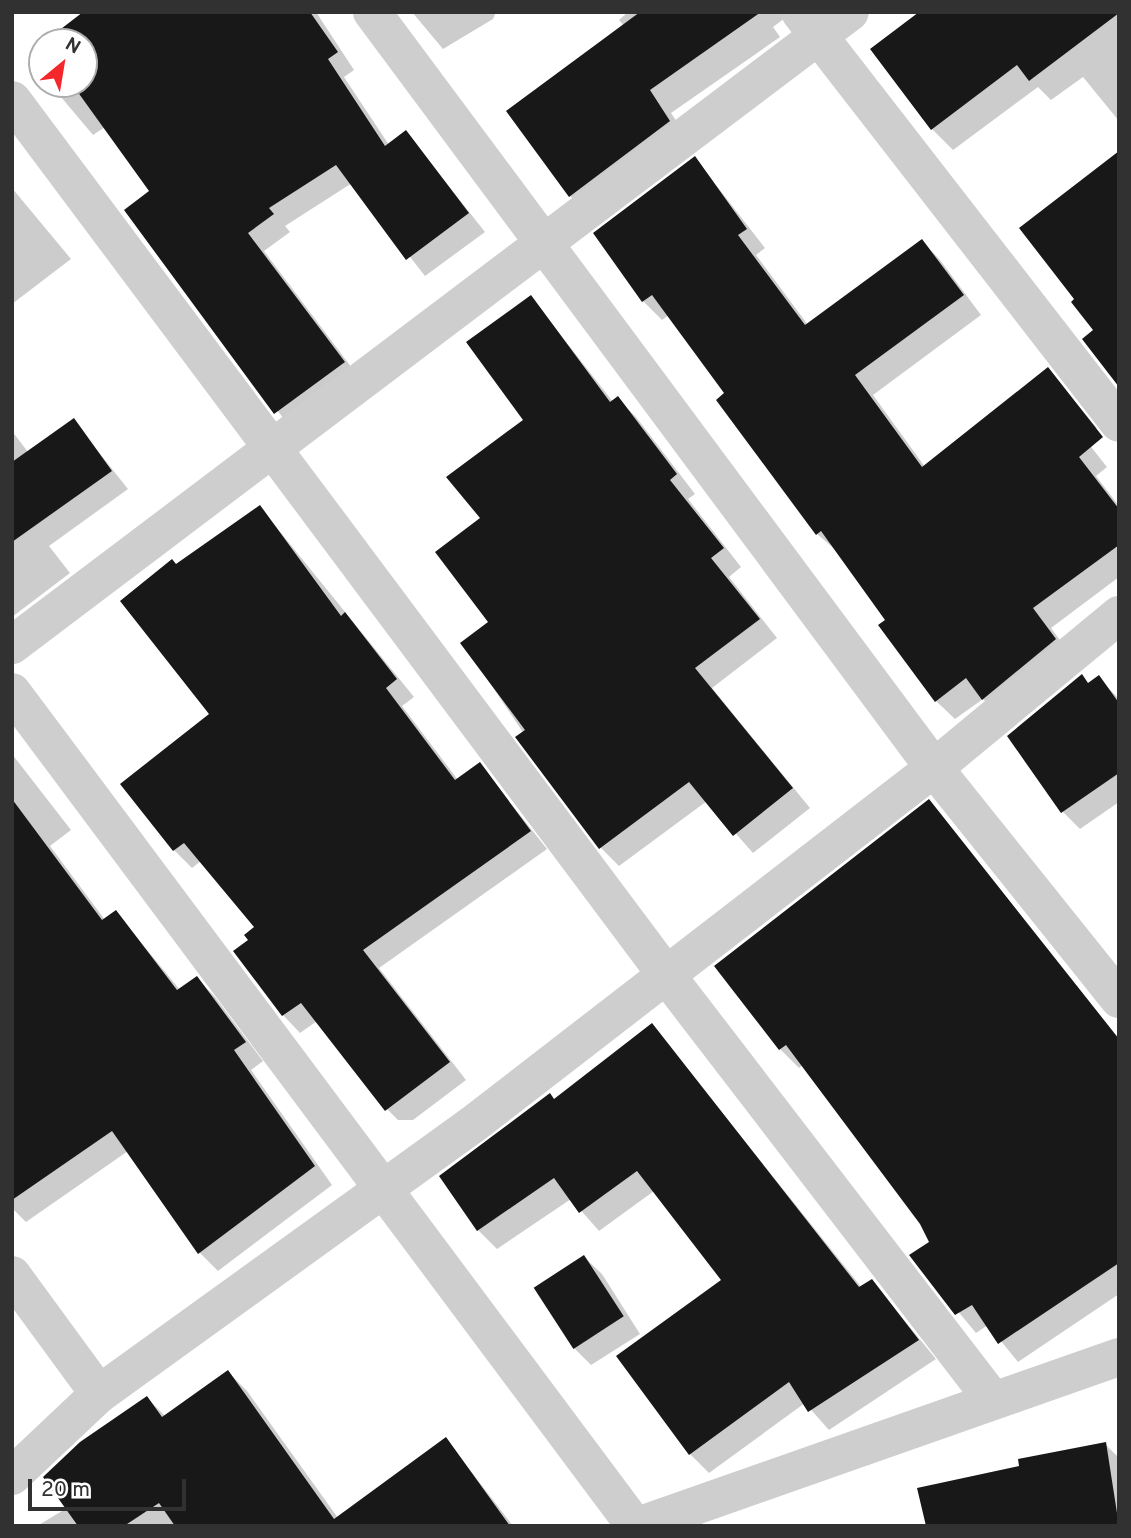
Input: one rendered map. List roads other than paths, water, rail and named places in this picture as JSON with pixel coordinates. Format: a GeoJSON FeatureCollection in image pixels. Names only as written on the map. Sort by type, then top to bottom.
{"type":"FeatureCollection","features":[{"type":"Feature","properties":{"kind":"street"},"geometry":{"type":"LineString","coordinates":[[372,12],[541,245],[934,768],[1119,999]]}},
{"type":"Feature","properties":{"kind":"street"},"geometry":{"type":"LineString","coordinates":[[12,645],[541,245],[809,24],[850,12]]}},
{"type":"Feature","properties":{"kind":"street"},"geometry":{"type":"LineString","coordinates":[[809,24],[1119,423]]}},
{"type":"Feature","properties":{"kind":"street"},"geometry":{"type":"LineString","coordinates":[[12,100],[664,972],[992,1399]]}},
{"type":"Feature","properties":{"kind":"street"},"geometry":{"type":"LineString","coordinates":[[12,1476],[99,1394],[380,1187],[472,1125],[664,972],[934,768],[1119,615]]}},
{"type":"Feature","properties":{"kind":"street"},"geometry":{"type":"LineString","coordinates":[[12,692],[380,1187],[637,1526],[992,1399],[1119,1357]]}},
{"type":"Feature","properties":{"kind":"street"},"geometry":{"type":"LineString","coordinates":[[12,1275],[99,1394]]}}]}
